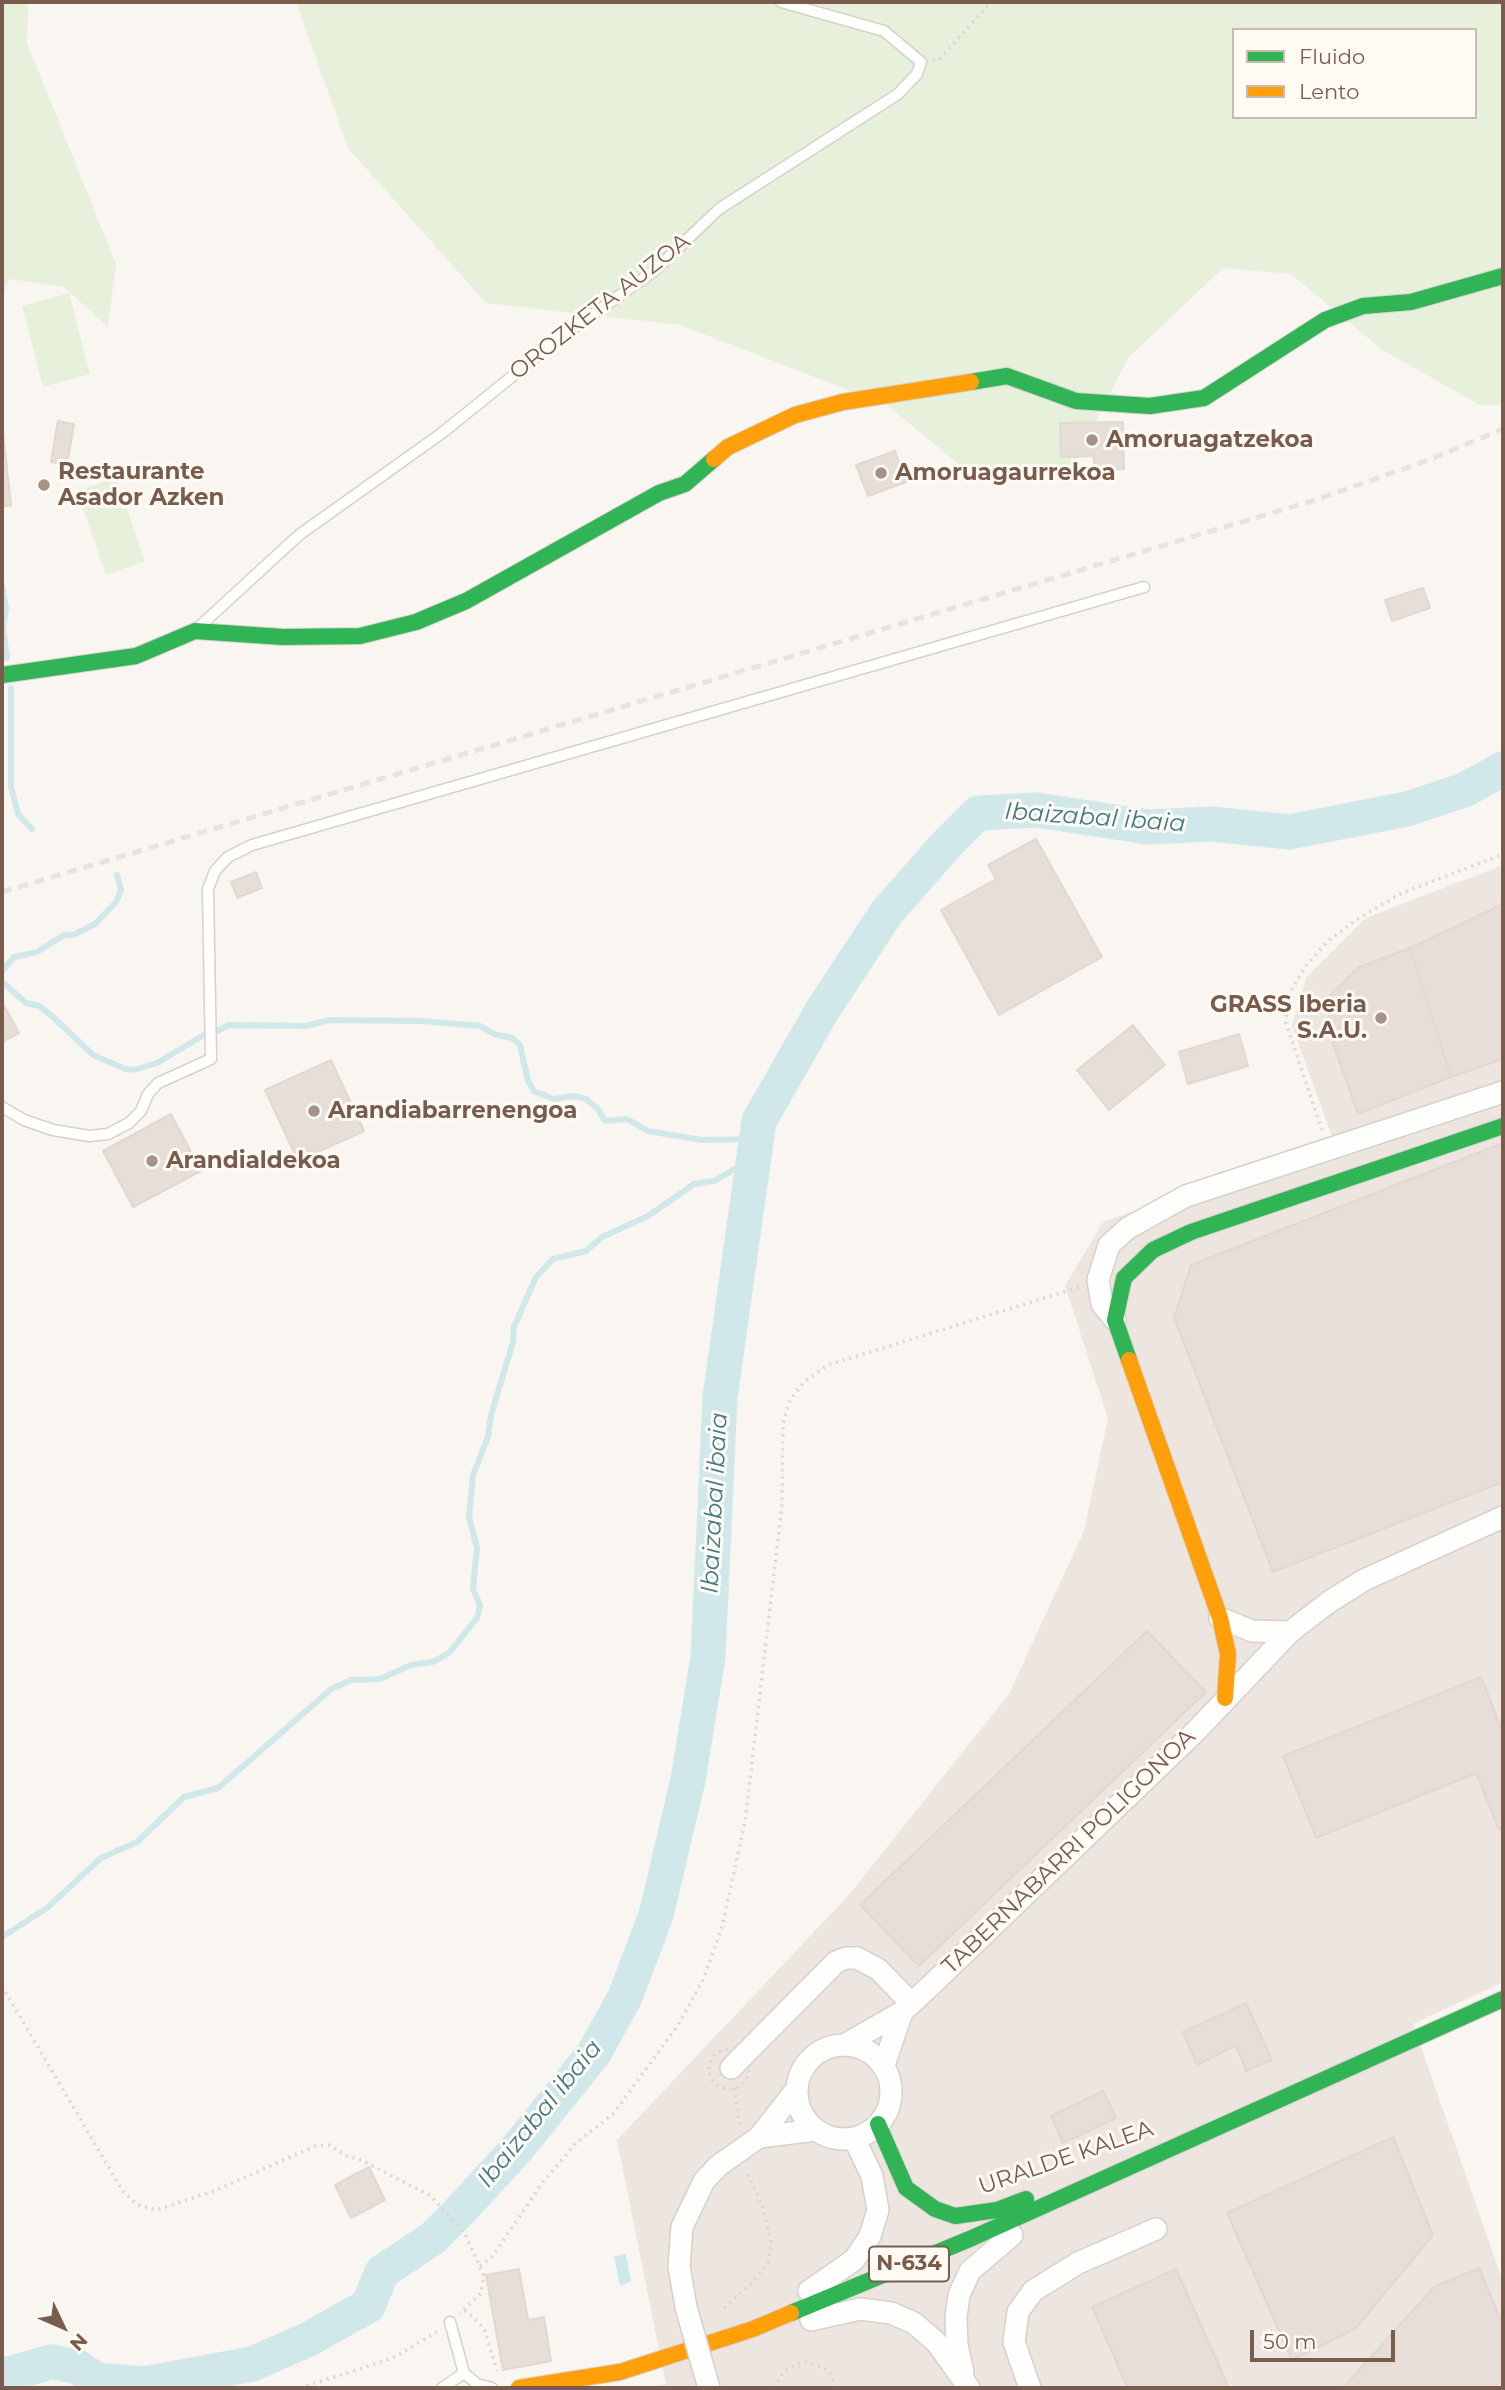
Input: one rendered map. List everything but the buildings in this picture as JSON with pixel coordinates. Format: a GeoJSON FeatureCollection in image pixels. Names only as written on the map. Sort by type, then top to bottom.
{"type":"FeatureCollection","features":[{"type":"Feature","properties":{"kind":"main road"},"geometry":{"type":"LineString","coordinates":[[2,675],[136,656],[195,631],[282,637],[360,636],[416,622],[466,601],[532,566],[659,492],[685,484],[728,447],[795,415],[843,402],[1007,376],[1076,401],[1150,406],[1204,398],[1325,320],[1363,306],[1411,302],[1503,276]]}},
{"type":"Feature","properties":{"kind":"main road"},"geometry":{"type":"LineString","coordinates":[[1224,1698],[1228,1654],[1220,1618],[1115,1320],[1124,1278],[1153,1250],[1191,1232],[1503,1126]]}},
{"type":"Feature","properties":{"kind":"main road","name":"N-634"},"geometry":{"type":"LineString","coordinates":[[519,2388],[620,2372],[753,2329],[1064,2197],[1503,1999]]}},
{"type":"Feature","properties":{"kind":"main road","name":"URALDE KALEA"},"geometry":{"type":"LineString","coordinates":[[878,2124],[906,2188],[920,2201],[955,2216],[997,2210],[1231,2123]]}},
{"type":"Feature","properties":{"kind":"street"},"geometry":{"type":"LineString","coordinates":[[1115,1320],[1102,1304],[1098,1280],[1109,1245],[1128,1228],[1186,1196],[1503,1092]]}},
{"type":"Feature","properties":{"kind":"street","name":"TABERNABARRI POLIGONOA"},"geometry":{"type":"LineString","coordinates":[[907,2008],[1196,1731],[1224,1698],[1290,1632],[1329,1602],[1364,1580],[1503,1517]]}},
{"type":"Feature","properties":{"kind":"street"},"geometry":{"type":"LineString","coordinates":[[1220,1618],[1252,1631],[1290,1632]]}},
{"type":"Feature","properties":{"kind":"street"},"geometry":{"type":"LineString","coordinates":[[732,2078],[836,1962],[846,1958],[857,1958],[878,1969],[907,2008]]}},
{"type":"Feature","properties":{"kind":"street"},"geometry":{"type":"LineString","coordinates":[[709,2388],[686,2307],[679,2266],[682,2227],[704,2181],[718,2166],[759,2137],[796,2090],[803,2069],[817,2052],[846,2044],[907,2008]]}},
{"type":"Feature","properties":{"kind":"street"},"geometry":{"type":"LineString","coordinates":[[796,2090],[804,2118],[816,2130],[839,2139],[854,2138],[878,2124],[887,2111],[892,2096],[884,2066],[907,2008]]}},
{"type":"Feature","properties":{"kind":"street"},"geometry":{"type":"LineString","coordinates":[[846,2044],[860,2047],[884,2066]]}},
{"type":"Feature","properties":{"kind":"street"},"geometry":{"type":"LineString","coordinates":[[759,2137],[816,2130]]}},
{"type":"Feature","properties":{"kind":"street"},"geometry":{"type":"LineString","coordinates":[[753,2329],[854,2260],[870,2236],[878,2210],[872,2176],[854,2138]]}},
{"type":"Feature","properties":{"kind":"street"},"geometry":{"type":"LineString","coordinates":[[966,2383],[957,2345],[956,2317],[959,2295],[970,2271],[993,2248],[1064,2197]]}},
{"type":"Feature","properties":{"kind":"street"},"geometry":{"type":"LineString","coordinates":[[1030,2388],[1014,2342],[1018,2312],[1033,2291],[1078,2263],[1156,2228]]}},
{"type":"Feature","properties":{"kind":"street"},"geometry":{"type":"LineString","coordinates":[[753,2329],[860,2309],[891,2313],[914,2323],[937,2343],[966,2383]]}},
{"type":"Feature","properties":{"kind":"lane"},"geometry":{"type":"LineString","coordinates":[[781,2],[884,31],[921,62]]}},
{"type":"Feature","properties":{"kind":"lane","name":"OROZKETA AUZOA"},"geometry":{"type":"LineString","coordinates":[[195,631],[299,535],[442,433],[561,337],[654,271],[719,209],[898,94],[917,74],[921,62]]}},
{"type":"Feature","properties":{"kind":"lane"},"geometry":{"type":"LineString","coordinates":[[2,1107],[24,1120],[53,1130],[89,1136],[108,1134],[129,1123],[141,1111],[148,1094],[158,1083],[211,1059],[208,889],[215,871],[228,857],[252,845],[1144,587]]}},
{"type":"Feature","properties":{"kind":"lane"},"geometry":{"type":"LineString","coordinates":[[450,2322],[464,2373],[477,2384],[492,2388]]}},
{"type":"Feature","properties":{"kind":"lane"},"geometry":{"type":"LineString","coordinates":[[442,2388],[464,2373]]}},
{"type":"Feature","properties":{"kind":"path"},"geometry":{"type":"LineString","coordinates":[[921,62],[939,60],[991,2]]}},
{"type":"Feature","properties":{"kind":"path"},"geometry":{"type":"LineString","coordinates":[[1329,1149],[1286,1023],[1287,998],[1305,967],[1338,934],[1400,894],[1503,855]]}},
{"type":"Feature","properties":{"kind":"path"},"geometry":{"type":"LineString","coordinates":[[480,2266],[492,2257],[543,2182],[577,2142],[614,2113],[678,2025],[704,1980],[722,1927],[745,1822],[782,1505],[783,1423],[790,1400],[804,1382],[828,1365],[1098,1280]]}},
{"type":"Feature","properties":{"kind":"path"},"geometry":{"type":"LineString","coordinates":[[2,1986],[122,2190],[136,2204],[156,2210],[214,2191],[315,2146],[329,2145],[348,2157],[359,2159],[431,2196],[465,2234],[484,2276],[481,2293],[465,2310],[431,2337],[393,2358],[300,2388]]}},
{"type":"Feature","properties":{"kind":"path"},"geometry":{"type":"LineString","coordinates":[[731,2134],[741,2129],[732,2078]]}},
{"type":"Feature","properties":{"kind":"path"},"geometry":{"type":"LineString","coordinates":[[718,2312],[752,2283],[768,2262],[771,2242],[769,2225],[744,2166]]}},
{"type":"Feature","properties":{"kind":"path"},"geometry":{"type":"LineString","coordinates":[[465,2310],[484,2328],[494,2367],[505,2377]]}},
{"type":"Feature","properties":{"kind":"path"},"geometry":{"type":"LineString","coordinates":[[775,2388],[783,2372],[802,2362],[822,2366],[830,2373],[836,2388]]}},
{"type":"Feature","properties":{"kind":"shaded area"},"geometry":{"type":"Polygon","coordinates":[[[1503,865],[1503,1982],[1413,2024],[1503,2282],[1503,2388],[643,2388],[666,2384],[617,2140],[848,1896],[1009,1694],[1084,1531],[1108,1418],[1065,1286],[1103,1222],[1334,1142],[1292,1026],[1306,978],[1366,918],[1503,865]]]}},
{"type":"Feature","properties":{"kind":"green space"},"geometry":{"type":"Polygon","coordinates":[[[2,2],[28,2],[27,43],[116,264],[108,327],[64,287],[9,279],[2,301],[2,2]]]}},
{"type":"Feature","properties":{"kind":"green space"},"geometry":{"type":"Polygon","coordinates":[[[296,2],[1503,2],[1503,405],[1480,405],[1381,349],[1291,274],[1223,268],[1128,358],[1071,470],[968,472],[887,405],[680,325],[486,303],[348,148],[296,2]]]}},
{"type":"Feature","properties":{"kind":"green space"},"geometry":{"type":"Polygon","coordinates":[[[69,293],[90,374],[43,387],[22,306],[69,293]]]}},
{"type":"Feature","properties":{"kind":"green space"},"geometry":{"type":"Polygon","coordinates":[[[116,478],[145,561],[106,575],[77,491],[116,478]]]}},
{"type":"Feature","properties":{"kind":"water"},"geometry":{"type":"Polygon","coordinates":[[[626,2254],[631,2281],[620,2286],[614,2256],[626,2254]]]}},
{"type":"Feature","properties":{"kind":"waterway"},"geometry":{"type":"LineString","coordinates":[[2,585],[6,609],[3,628],[7,658]]}},
{"type":"Feature","properties":{"kind":"waterway"},"geometry":{"type":"LineString","coordinates":[[11,688],[11,787],[18,814],[32,829]]}},
{"type":"Feature","properties":{"kind":"waterway","name":"Ibaizabal ibaia"},"geometry":{"type":"LineString","coordinates":[[2,2376],[51,2362],[76,2366],[97,2380],[143,2384],[252,2364],[309,2339],[368,2306],[382,2272],[433,2238],[457,2214],[516,2150],[594,2053],[625,1997],[656,1915],[688,1780],[708,1657],[720,1397],[759,1121],[823,1009],[887,912],[945,846],[978,813],[1037,810],[1147,827],[1212,824],[1289,832],[1407,809],[1464,790],[1503,769]]}},
{"type":"Feature","properties":{"kind":"waterway"},"geometry":{"type":"LineString","coordinates":[[2,971],[14,957],[37,952],[64,935],[73,935],[95,924],[116,902],[121,890],[117,875]]}},
{"type":"Feature","properties":{"kind":"waterway"},"geometry":{"type":"LineString","coordinates":[[2,982],[26,1003],[39,1006],[52,1016],[93,1055],[125,1069],[134,1070],[157,1063],[204,1035]]}},
{"type":"Feature","properties":{"kind":"waterway"},"geometry":{"type":"LineString","coordinates":[[217,1031],[229,1025],[306,1026],[330,1020],[422,1021],[480,1026],[494,1034],[512,1038],[520,1045],[528,1081],[534,1091],[553,1099],[574,1096],[586,1099],[598,1109],[605,1121],[627,1119],[648,1131],[702,1140],[757,1139]]}},
{"type":"Feature","properties":{"kind":"waterway"},"geometry":{"type":"LineString","coordinates":[[2,1937],[47,1908],[101,1858],[137,1842],[184,1797],[218,1788],[330,1690],[351,1680],[380,1679],[411,1665],[433,1662],[449,1653],[477,1618],[480,1605],[473,1589],[477,1548],[469,1517],[473,1475],[488,1437],[491,1415],[513,1342],[514,1327],[536,1277],[553,1259],[586,1251],[602,1237],[648,1216],[694,1184],[714,1181],[755,1157]]}},
{"type":"Feature","properties":{"kind":"railway"},"geometry":{"type":"LineString","coordinates":[[2,892],[1315,500],[1426,461],[1503,429]]}},
{"type":"Feature","properties":{"kind":"traffic: fast"},"geometry":{"type":"LineString","coordinates":[[971,382],[1007,376],[1076,401],[1150,406],[1204,398],[1325,320],[1363,306],[1411,302],[1503,276]]}},
{"type":"Feature","properties":{"kind":"traffic: fast"},"geometry":{"type":"LineString","coordinates":[[2,675],[136,656],[195,631],[283,637],[360,636],[416,622],[466,601],[659,493],[685,484],[714,459]]}},
{"type":"Feature","properties":{"kind":"traffic: fast"},"geometry":{"type":"LineString","coordinates":[[1129,1360],[1115,1320],[1124,1278],[1153,1250],[1191,1232],[1503,1126]]}},
{"type":"Feature","properties":{"kind":"traffic: fast"},"geometry":{"type":"LineString","coordinates":[[791,2313],[972,2238],[1503,1999]]}},
{"type":"Feature","properties":{"kind":"traffic: fast"},"geometry":{"type":"LineString","coordinates":[[878,2124],[906,2188],[935,2209],[955,2216],[997,2210],[1026,2199]]}},
{"type":"Feature","properties":{"kind":"traffic: slow"},"geometry":{"type":"LineString","coordinates":[[714,459],[728,447],[795,415],[843,402],[971,382]]}},
{"type":"Feature","properties":{"kind":"traffic: slow"},"geometry":{"type":"LineString","coordinates":[[1129,1360],[1220,1618],[1228,1654],[1225,1698]]}},
{"type":"Feature","properties":{"kind":"traffic: slow"},"geometry":{"type":"LineString","coordinates":[[519,2388],[620,2372],[753,2329],[791,2313]]}},
{"type":"Feature","properties":{"kind":"place","name":"Amoruagatzekoa"},"geometry":{"type":"Point","coordinates":[1092,440]}},
{"type":"Feature","properties":{"kind":"place","name":"Amoruagaurrekoa"},"geometry":{"type":"Point","coordinates":[881,473]}},
{"type":"Feature","properties":{"kind":"place","name":"Restaurante Asador Azken"},"geometry":{"type":"Point","coordinates":[44,485]}},
{"type":"Feature","properties":{"kind":"place","name":"GRASS Iberia S.A.U."},"geometry":{"type":"Point","coordinates":[1381,1018]}},
{"type":"Feature","properties":{"kind":"place","name":"Arandiabarrenengoa"},"geometry":{"type":"Point","coordinates":[314,1111]}},
{"type":"Feature","properties":{"kind":"place","name":"Arandialdekoa"},"geometry":{"type":"Point","coordinates":[152,1161]}}]}
